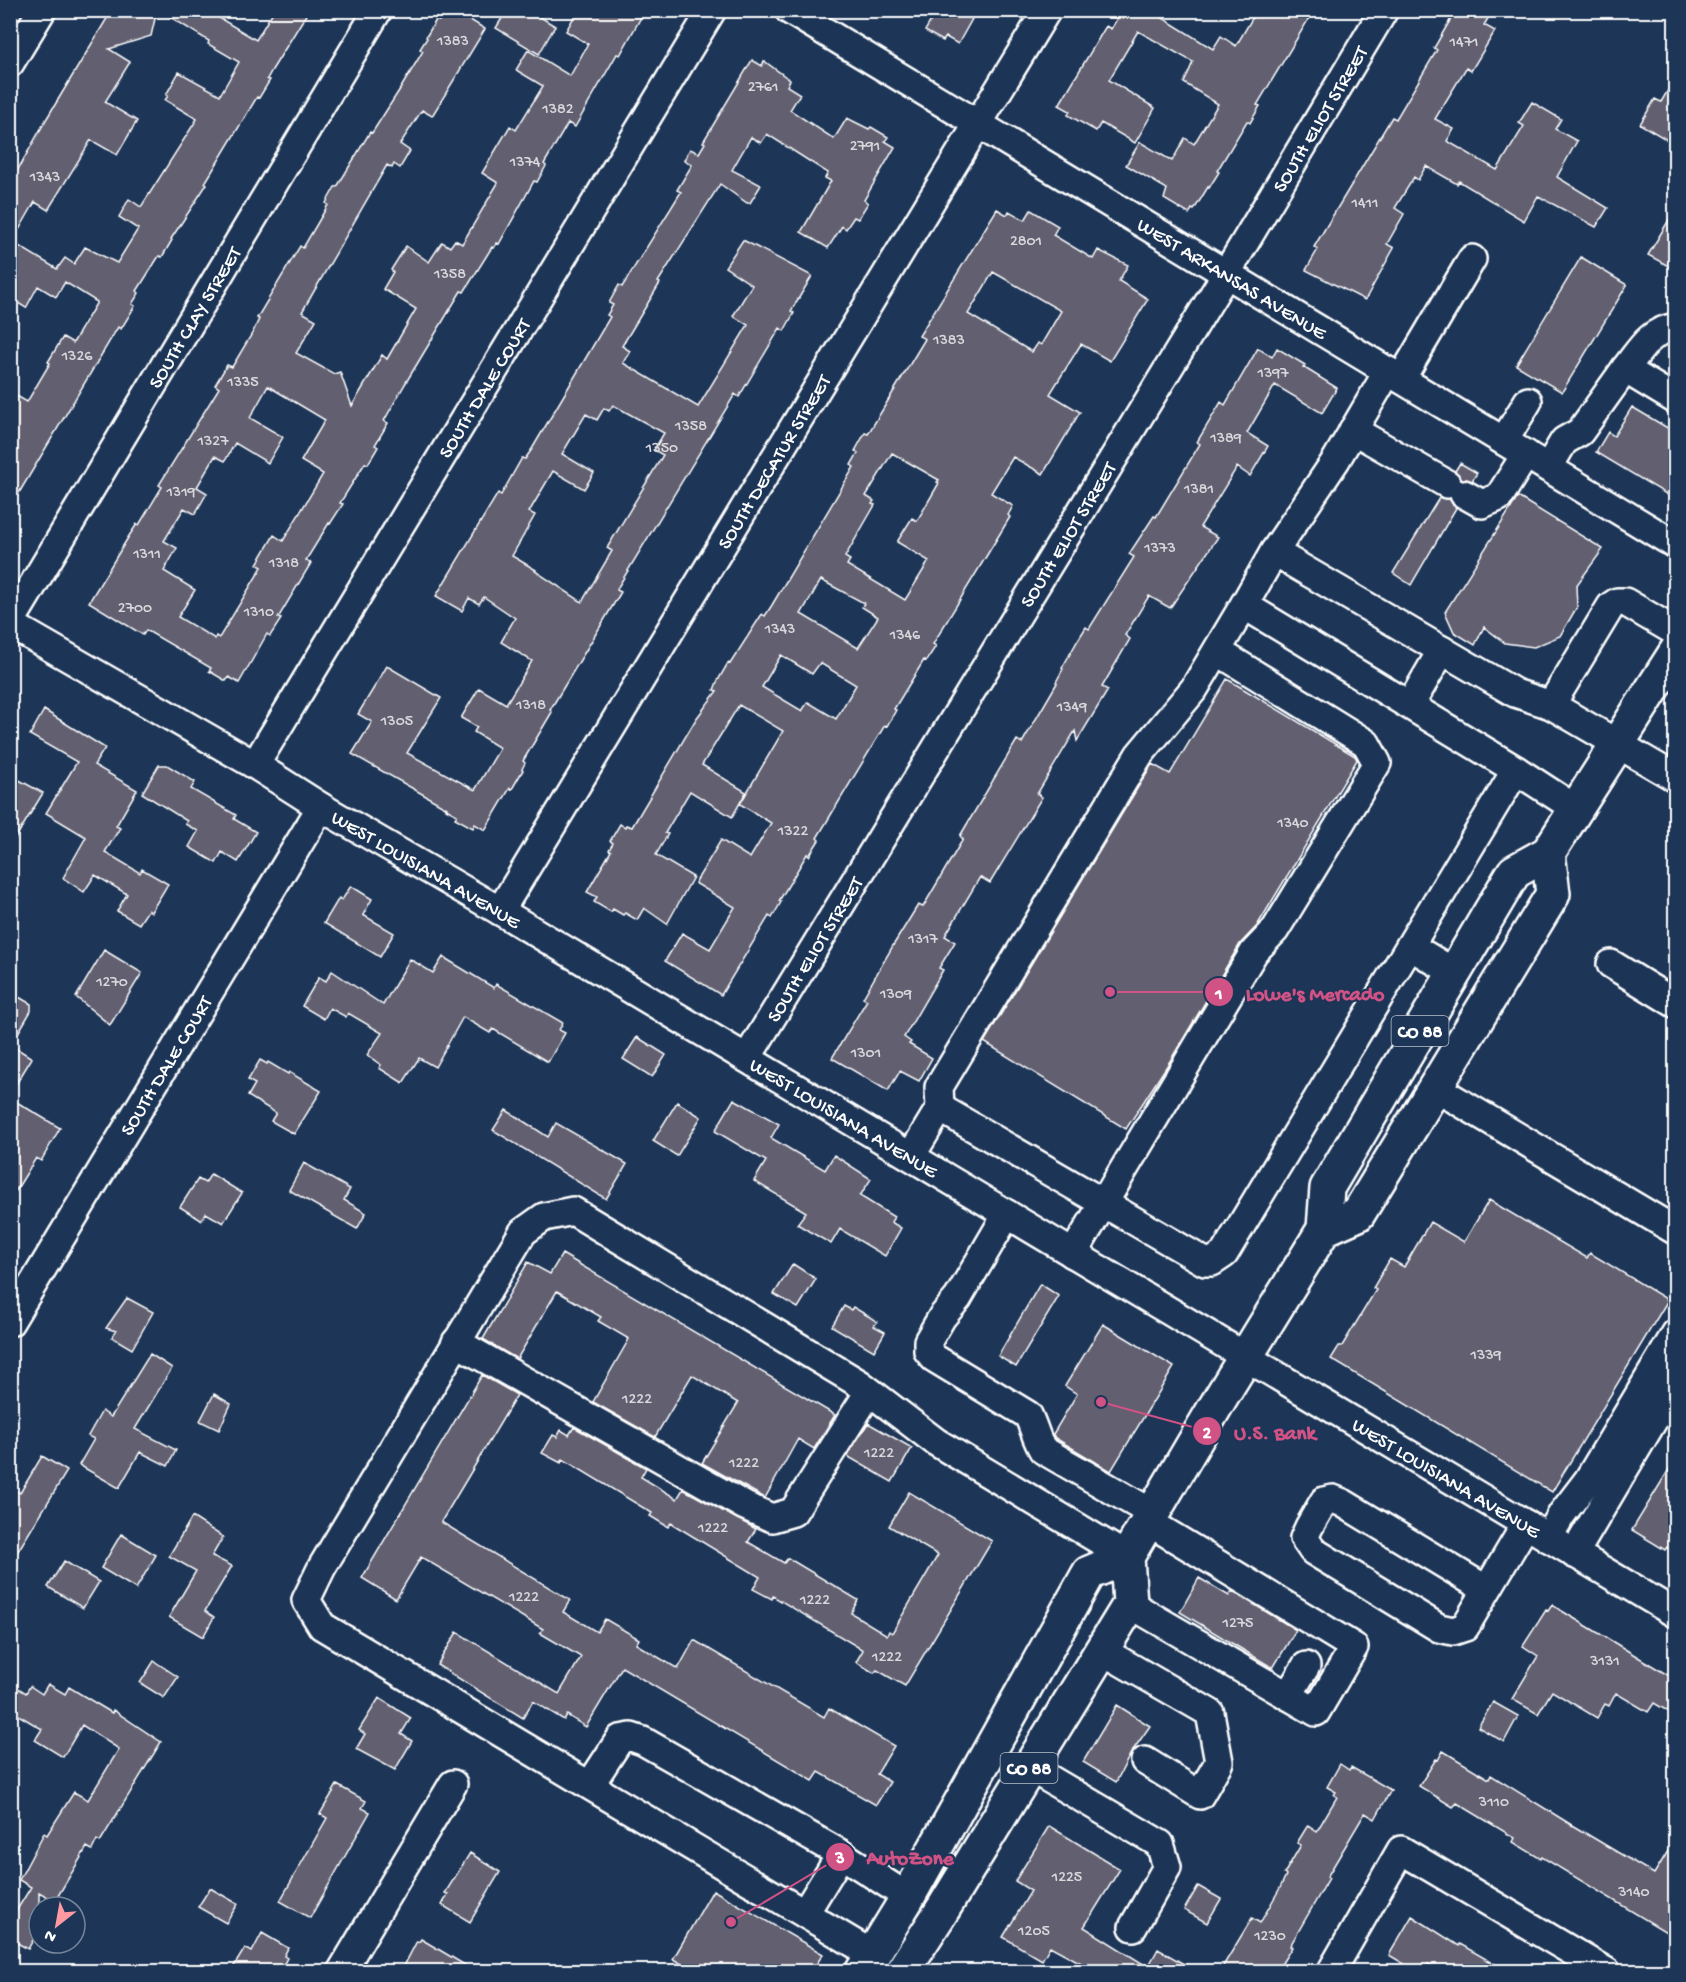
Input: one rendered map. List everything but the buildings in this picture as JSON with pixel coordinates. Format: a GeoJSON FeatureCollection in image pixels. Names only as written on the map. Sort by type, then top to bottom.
{"type":"FeatureCollection","features":[{"type":"Feature","properties":{"kind":"main road"},"geometry":{"type":"LineString","coordinates":[[1548,854],[1676,652]]}},
{"type":"Feature","properties":{"kind":"main road","name":"CO 88"},"geometry":{"type":"LineString","coordinates":[[867,1963],[908,1897],[1089,1573],[1127,1557],[1324,1229],[1326,1188],[1514,872],[1548,854],[1552,894],[1359,1214],[1324,1229]]}},
{"type":"Feature","properties":{"kind":"main road"},"geometry":{"type":"LineString","coordinates":[[1127,1557],[1130,1604]]}},
{"type":"Feature","properties":{"kind":"main road","name":"CO 88"},"geometry":{"type":"LineString","coordinates":[[902,1971],[943,1909],[1130,1604]]}},
{"type":"Feature","properties":{"kind":"street"},"geometry":{"type":"LineString","coordinates":[[10,63],[42,10]]}},
{"type":"Feature","properties":{"kind":"street","name":"SOUTH CLAY STREET"},"geometry":{"type":"LineString","coordinates":[[10,624],[378,10]]}},
{"type":"Feature","properties":{"kind":"street","name":"SOUTH DALE COURT"},"geometry":{"type":"LineString","coordinates":[[255,765],[712,10]]}},
{"type":"Feature","properties":{"kind":"street","name":"WEST ARKANSAS AVENUE"},"geometry":{"type":"LineString","coordinates":[[789,10],[1676,545]]}},
{"type":"Feature","properties":{"kind":"street","name":"SOUTH DECATUR STREET"},"geometry":{"type":"LineString","coordinates":[[500,910],[1047,10]]}},
{"type":"Feature","properties":{"kind":"street","name":"SOUTH ELIOT STREET"},"geometry":{"type":"LineString","coordinates":[[747,1058],[1384,10]]}},
{"type":"Feature","properties":{"kind":"street"},"geometry":{"type":"LineString","coordinates":[[911,1156],[940,1108],[939,1088],[1138,755],[1194,689],[1274,552],[1336,460],[1353,430],[1395,375],[1472,260]]}},
{"type":"Feature","properties":{"kind":"street"},"geometry":{"type":"LineString","coordinates":[[1526,455],[1564,441],[1580,432],[1652,334],[1676,327]]}},
{"type":"Feature","properties":{"kind":"street"},"geometry":{"type":"LineString","coordinates":[[1625,369],[1676,400]]}},
{"type":"Feature","properties":{"kind":"street"},"geometry":{"type":"LineString","coordinates":[[1353,430],[1482,504],[1499,497],[1526,455],[1528,401]]}},
{"type":"Feature","properties":{"kind":"street"},"geometry":{"type":"LineString","coordinates":[[1274,552],[1515,693],[1551,705],[1676,778]]}},
{"type":"Feature","properties":{"kind":"street"},"geometry":{"type":"LineString","coordinates":[[1551,705],[1611,606],[1617,602],[1624,602],[1676,632]]}},
{"type":"Feature","properties":{"kind":"street"},"geometry":{"type":"LineString","coordinates":[[1244,605],[1516,770],[1576,809]]}},
{"type":"Feature","properties":{"kind":"street","name":"WEST LOUISIANA AVENUE"},"geometry":{"type":"LineString","coordinates":[[10,624],[500,910],[1676,1614]]}},
{"type":"Feature","properties":{"kind":"street"},"geometry":{"type":"LineString","coordinates":[[1410,705],[1442,650]]}},
{"type":"Feature","properties":{"kind":"street"},"geometry":{"type":"LineString","coordinates":[[1073,1254],[1254,952],[1275,930],[1377,763],[1366,743],[1217,651]]}},
{"type":"Feature","properties":{"kind":"street"},"geometry":{"type":"LineString","coordinates":[[940,1108],[1205,1262],[1219,1259],[1516,770]]}},
{"type":"Feature","properties":{"kind":"street","name":"SOUTH DALE COURT"},"geometry":{"type":"LineString","coordinates":[[10,1322],[321,807]]}},
{"type":"Feature","properties":{"kind":"street"},"geometry":{"type":"LineString","coordinates":[[1410,946],[1455,973]]}},
{"type":"Feature","properties":{"kind":"street"},"geometry":{"type":"LineString","coordinates":[[1611,964],[1673,995]]}},
{"type":"Feature","properties":{"kind":"street"},"geometry":{"type":"LineString","coordinates":[[1436,1088],[1676,1231]]}},
{"type":"Feature","properties":{"kind":"street"},"geometry":{"type":"LineString","coordinates":[[867,1963],[805,1913],[322,1626],[306,1600],[322,1567],[523,1232],[544,1217],[573,1211],[869,1392],[936,1442],[1127,1557]]}},
{"type":"Feature","properties":{"kind":"street"},"geometry":{"type":"LineString","coordinates":[[1007,1214],[958,1298],[942,1317],[928,1341],[928,1351],[934,1358],[1028,1415],[1043,1450],[1354,1647],[1316,1712],[1130,1604]]}},
{"type":"Feature","properties":{"kind":"street"},"geometry":{"type":"LineString","coordinates":[[1487,1590],[1333,1499],[1324,1501],[1304,1538],[1313,1551],[1439,1628],[1453,1631],[1465,1627],[1487,1590],[1537,1531],[1562,1514],[1588,1480],[1676,1333]]}},
{"type":"Feature","properties":{"kind":"street"},"geometry":{"type":"LineString","coordinates":[[456,1342],[745,1506],[771,1518],[793,1512],[869,1392]]}},
{"type":"Feature","properties":{"kind":"street"},"geometry":{"type":"LineString","coordinates":[[1574,1554],[1676,1382]]}},
{"type":"Feature","properties":{"kind":"street"},"geometry":{"type":"LineString","coordinates":[[1288,1696],[1327,1630]]}},
{"type":"Feature","properties":{"kind":"street"},"geometry":{"type":"LineString","coordinates":[[1101,1650],[1210,1713],[1219,1762],[1200,1795],[1145,1761]]}},
{"type":"Feature","properties":{"kind":"street"},"geometry":{"type":"LineString","coordinates":[[590,1785],[620,1739],[631,1737],[644,1741],[841,1854],[908,1897]]}},
{"type":"Feature","properties":{"kind":"street"},"geometry":{"type":"LineString","coordinates":[[1029,1767],[1160,1844],[1167,1867],[1133,1928]]}},
{"type":"Feature","properties":{"kind":"street"},"geometry":{"type":"LineString","coordinates":[[347,1970],[453,1784]]}},
{"type":"Feature","properties":{"kind":"street"},"geometry":{"type":"LineString","coordinates":[[1331,1971],[1401,1850],[1607,1971]]}},
{"type":"Feature","properties":{"kind":"street"},"geometry":{"type":"LineString","coordinates":[[805,1913],[841,1854]]}},
{"type":"Feature","properties":{"kind":"place","name":"Lowe's Mercado"},"geometry":{"type":"Point","coordinates":[1110,992]}},
{"type":"Feature","properties":{"kind":"place","name":"U.S. Bank"},"geometry":{"type":"Point","coordinates":[1101,1402]}},
{"type":"Feature","properties":{"kind":"place","name":"AutoZone"},"geometry":{"type":"Point","coordinates":[731,1922]}}]}
